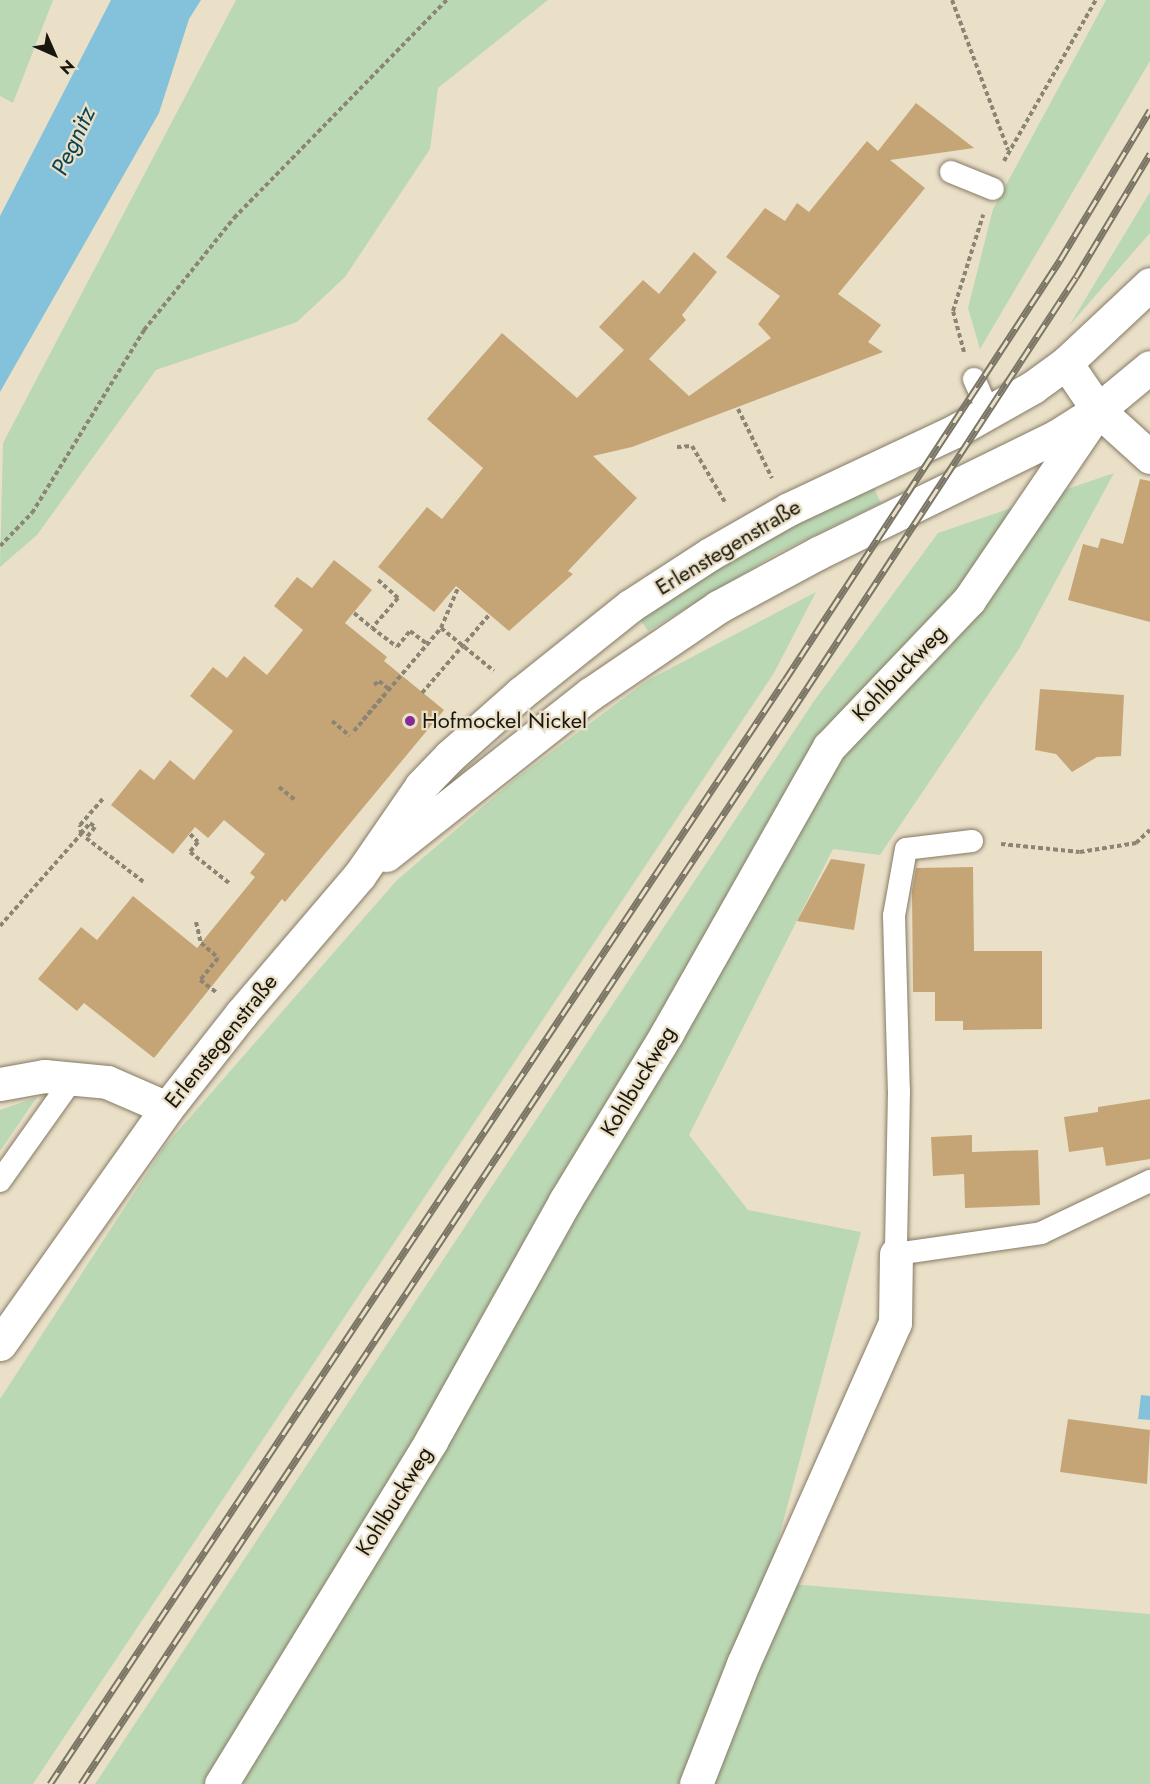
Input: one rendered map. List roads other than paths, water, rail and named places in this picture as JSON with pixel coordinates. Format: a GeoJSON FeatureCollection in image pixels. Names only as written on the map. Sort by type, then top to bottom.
{"type":"FeatureCollection","features":[{"type":"Feature","properties":{"kind":"main road","name":"Erlenstegenstraße"},"geometry":{"type":"LineString","coordinates":[[0,1344],[90,1212],[167,1108],[241,1014],[359,876],[421,786],[492,718],[630,606],[710,554],[834,486],[989,413],[1066,363],[1150,284]]}},
{"type":"Feature","properties":{"kind":"main road"},"geometry":{"type":"LineString","coordinates":[[1066,363],[1098,410],[1150,457]]}},
{"type":"Feature","properties":{"kind":"main road","name":"Erlenstegenstraße"},"geometry":{"type":"LineString","coordinates":[[359,876],[590,694],[764,580],[1003,465],[1098,410],[1150,367]]}},
{"type":"Feature","properties":{"kind":"main road","name":"Kohlbuckweg"},"geometry":{"type":"LineString","coordinates":[[221,1784],[431,1441],[829,747],[864,706],[969,600],[1098,410]]}},
{"type":"Feature","properties":{"kind":"main road"},"geometry":{"type":"LineString","coordinates":[[560,661],[590,694]]}},
{"type":"Feature","properties":{"kind":"main road"},"geometry":{"type":"LineString","coordinates":[[0,1084],[44,1076],[74,1077],[107,1082],[167,1108]]}},
{"type":"Feature","properties":{"kind":"main road"},"geometry":{"type":"LineString","coordinates":[[696,1784],[743,1664],[895,1323],[896,1254]]}},
{"type":"Feature","properties":{"kind":"lane"},"geometry":{"type":"LineString","coordinates":[[951,172],[993,189]]}},
{"type":"Feature","properties":{"kind":"lane"},"geometry":{"type":"LineString","coordinates":[[974,380],[989,413]]}},
{"type":"Feature","properties":{"kind":"lane"},"geometry":{"type":"LineString","coordinates":[[972,841],[906,849],[894,916],[899,1091],[896,1254],[1041,1233],[1150,1180]]}},
{"type":"Feature","properties":{"kind":"lane"},"geometry":{"type":"LineString","coordinates":[[0,1181],[74,1077]]}},
{"type":"Feature","properties":{"kind":"water","name":"Pegnitz"},"geometry":{"type":"Polygon","coordinates":[[[111,0],[201,0],[189,19],[159,113],[0,392],[0,216],[111,0]]]}},
{"type":"Feature","properties":{"kind":"water"},"geometry":{"type":"Polygon","coordinates":[[[1141,1395],[1150,1396],[1150,1420],[1138,1419],[1141,1395]]]}},
{"type":"Feature","properties":{"kind":"railway"},"geometry":{"type":"LineString","coordinates":[[50,1784],[785,680],[1060,260],[1150,110]]}},
{"type":"Feature","properties":{"kind":"railway"},"geometry":{"type":"LineString","coordinates":[[81,1784],[807,688],[1076,277],[1150,154]]}},
{"type":"Feature","properties":{"kind":"place","name":"Hofmockel Nickel"},"geometry":{"type":"Point","coordinates":[410,721]}}]}
